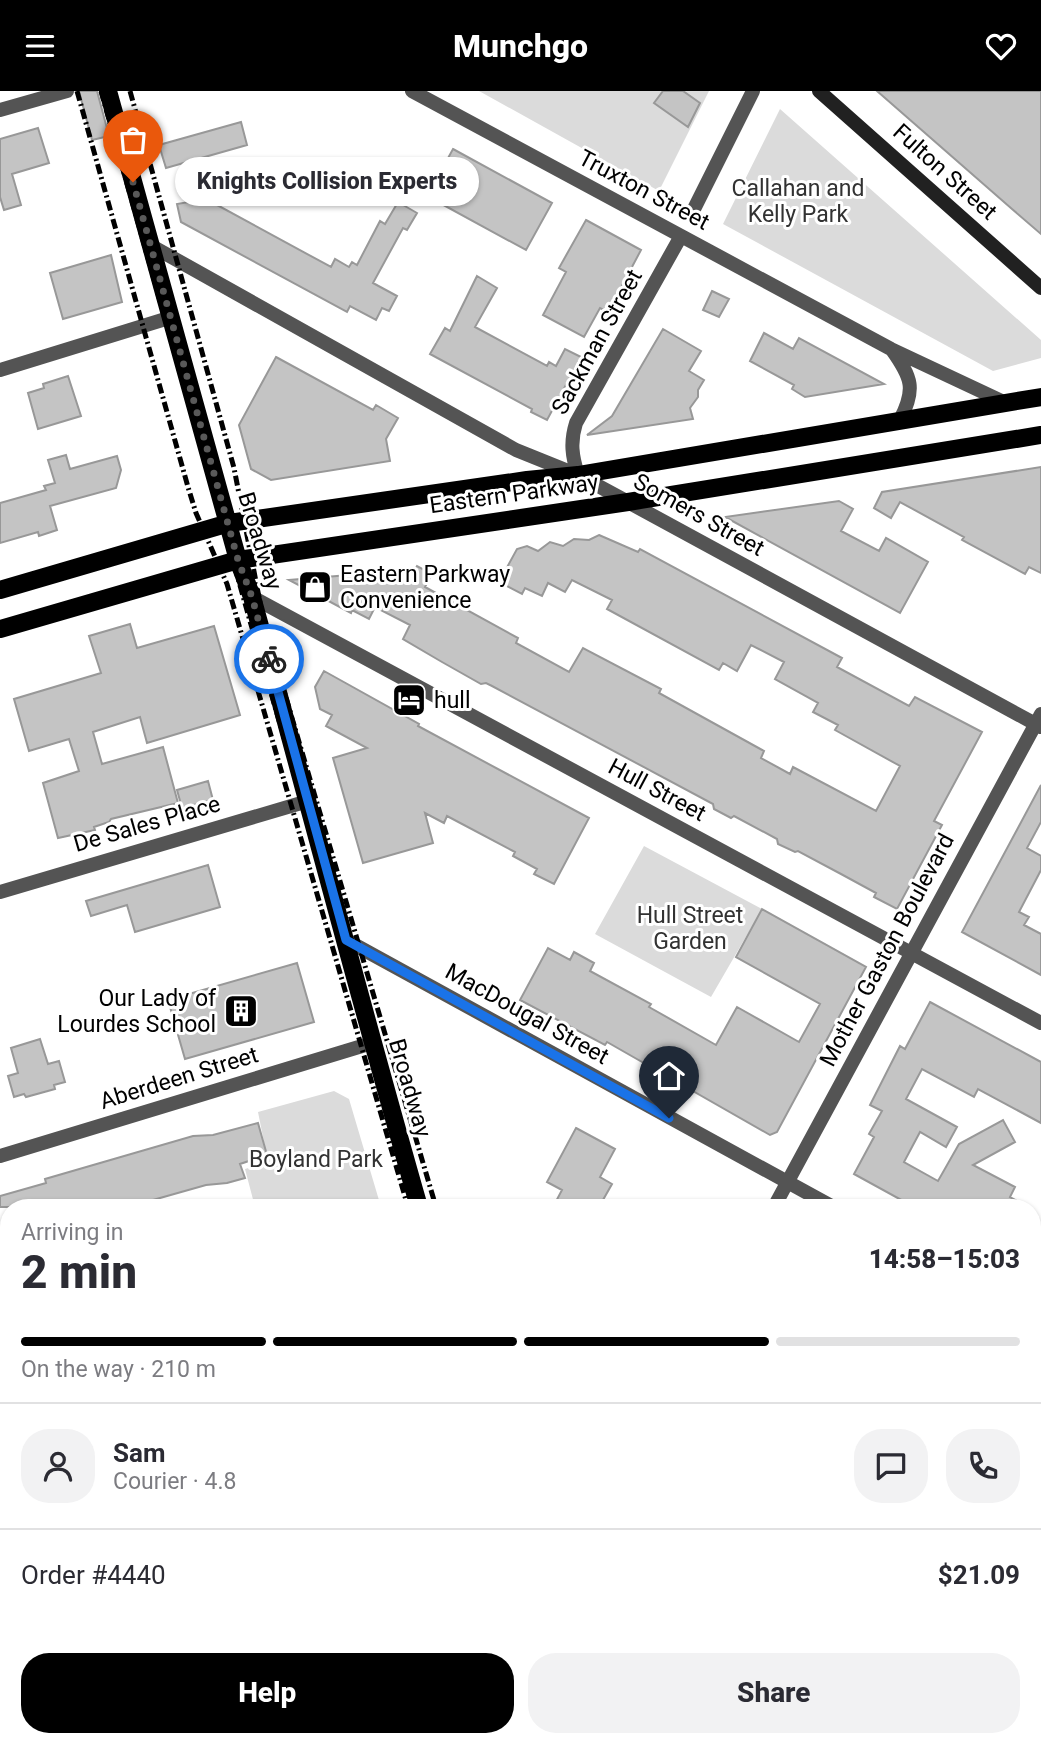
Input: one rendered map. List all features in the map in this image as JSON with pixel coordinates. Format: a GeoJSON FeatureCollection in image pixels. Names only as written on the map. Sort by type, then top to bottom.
{"type":"FeatureCollection","features":[{"type":"Feature","properties":{"kind":"main road","name":"Broadway"},"geometry":{"type":"LineString","coordinates":[[108,91],[238,560],[252,597],[417,1199]]}},
{"type":"Feature","properties":{"kind":"main road","name":"Fulton Street"},"geometry":{"type":"LineString","coordinates":[[819,91],[1041,288]]}},
{"type":"Feature","properties":{"kind":"main road","name":"Eastern Parkway"},"geometry":{"type":"LineString","coordinates":[[0,590],[229,523],[578,475],[1041,397]]}},
{"type":"Feature","properties":{"kind":"main road","name":"Eastern Parkway"},"geometry":{"type":"LineString","coordinates":[[0,629],[238,560],[628,502],[1041,435]]}},
{"type":"Feature","properties":{"kind":"street"},"geometry":{"type":"LineString","coordinates":[[0,110],[67,91]]}},
{"type":"Feature","properties":{"kind":"street","name":"Truxton Street"},"geometry":{"type":"LineString","coordinates":[[412,91],[891,349],[1006,403]]}},
{"type":"Feature","properties":{"kind":"street"},"geometry":{"type":"LineString","coordinates":[[692,213],[752,91]]}},
{"type":"Feature","properties":{"kind":"street","name":"Sackman Street"},"geometry":{"type":"LineString","coordinates":[[578,475],[572,455],[571,438],[576,423],[681,236]]}},
{"type":"Feature","properties":{"kind":"street","name":"Somers Street"},"geometry":{"type":"LineString","coordinates":[[150,245],[516,450],[578,475],[1039,722]]}},
{"type":"Feature","properties":{"kind":"street"},"geometry":{"type":"LineString","coordinates":[[0,370],[172,317]]}},
{"type":"Feature","properties":{"kind":"street","name":"Truxton Street"},"geometry":{"type":"LineString","coordinates":[[891,349],[909,376],[911,394],[900,420]]}},
{"type":"Feature","properties":{"kind":"street","name":"Hull Street"},"geometry":{"type":"LineString","coordinates":[[252,597],[1041,1023]]}},
{"type":"Feature","properties":{"kind":"street","name":"Mother Gaston Boulevard"},"geometry":{"type":"LineString","coordinates":[[779,1199],[1039,722]]}},
{"type":"Feature","properties":{"kind":"street","name":"De Sales Place"},"geometry":{"type":"LineString","coordinates":[[0,892],[308,801]]}},
{"type":"Feature","properties":{"kind":"street","name":"MacDougal Street"},"geometry":{"type":"LineString","coordinates":[[346,940],[818,1199]]}},
{"type":"Feature","properties":{"kind":"street","name":"Aberdeen Street"},"geometry":{"type":"LineString","coordinates":[[0,1156],[372,1043]]}},
{"type":"Feature","properties":{"kind":"green space","name":"Callahan and Kelly Park"},"geometry":{"type":"Polygon","coordinates":[[[479,91],[709,91],[659,191],[479,91]]]}},
{"type":"Feature","properties":{"kind":"green space","name":"Callahan and Kelly Park"},"geometry":{"type":"Polygon","coordinates":[[[780,109],[1041,340],[1041,358],[993,371],[723,224],[780,109]]]}},
{"type":"Feature","properties":{"kind":"green space","name":"Hull Street Garden"},"geometry":{"type":"Polygon","coordinates":[[[644,846],[762,909],[711,997],[595,934],[644,846]]]}},
{"type":"Feature","properties":{"kind":"green space","name":"Boyland Park"},"geometry":{"type":"Polygon","coordinates":[[[334,1091],[349,1099],[379,1199],[253,1199],[245,1169],[268,1162],[258,1112],[334,1091]]]}},
{"type":"Feature","properties":{"kind":"building"},"geometry":{"type":"Polygon","coordinates":[[[79,91],[97,91],[109,136],[92,140],[79,91]]]}},
{"type":"Feature","properties":{"kind":"building"},"geometry":{"type":"Polygon","coordinates":[[[663,91],[683,91],[700,103],[688,127],[654,103],[663,91]]]}},
{"type":"Feature","properties":{"kind":"building"},"geometry":{"type":"Polygon","coordinates":[[[877,91],[1041,91],[1041,234],[1012,209],[877,91]]]}},
{"type":"Feature","properties":{"kind":"building"},"geometry":{"type":"Polygon","coordinates":[[[241,122],[247,145],[166,168],[159,145],[241,122]]]}},
{"type":"Feature","properties":{"kind":"building"},"geometry":{"type":"Polygon","coordinates":[[[38,128],[49,163],[12,174],[21,205],[4,210],[0,197],[0,139],[38,128]]]}},
{"type":"Feature","properties":{"kind":"building"},"geometry":{"type":"Polygon","coordinates":[[[453,149],[552,203],[526,250],[427,196],[453,149]]]}},
{"type":"Feature","properties":{"kind":"building"},"geometry":{"type":"Polygon","coordinates":[[[206,199],[331,267],[335,259],[349,267],[352,262],[357,265],[380,221],[385,224],[398,202],[417,213],[407,230],[403,228],[373,283],[397,296],[389,311],[382,308],[376,320],[350,306],[347,312],[181,222],[177,204],[206,199]]]}},
{"type":"Feature","properties":{"kind":"building"},"geometry":{"type":"Polygon","coordinates":[[[586,220],[641,250],[608,312],[600,308],[584,337],[543,315],[566,272],[559,268],[586,220]]]}},
{"type":"Feature","properties":{"kind":"building"},"geometry":{"type":"Polygon","coordinates":[[[111,255],[122,302],[63,319],[50,273],[111,255]]]}},
{"type":"Feature","properties":{"kind":"building"},"geometry":{"type":"Polygon","coordinates":[[[477,276],[497,288],[475,327],[547,366],[549,362],[556,366],[565,349],[581,357],[547,420],[531,412],[532,409],[430,354],[445,328],[450,331],[477,276]]]}},
{"type":"Feature","properties":{"kind":"building"},"geometry":{"type":"Polygon","coordinates":[[[712,291],[729,299],[719,317],[703,310],[712,291]]]}},
{"type":"Feature","properties":{"kind":"building"},"geometry":{"type":"Polygon","coordinates":[[[663,329],[701,351],[689,371],[704,380],[698,390],[698,397],[690,408],[693,419],[587,435],[612,416],[663,329]]]}},
{"type":"Feature","properties":{"kind":"building"},"geometry":{"type":"Polygon","coordinates":[[[764,333],[793,349],[799,338],[884,384],[805,397],[792,389],[794,385],[750,361],[764,333]]]}},
{"type":"Feature","properties":{"kind":"building"},"geometry":{"type":"Polygon","coordinates":[[[276,357],[373,410],[376,405],[398,418],[386,439],[390,461],[271,480],[251,469],[239,425],[276,357]]]}},
{"type":"Feature","properties":{"kind":"building"},"geometry":{"type":"Polygon","coordinates":[[[68,376],[81,416],[38,429],[28,393],[44,388],[43,384],[68,376]]]}},
{"type":"Feature","properties":{"kind":"building"},"geometry":{"type":"Polygon","coordinates":[[[66,455],[70,469],[117,456],[121,470],[116,488],[50,506],[57,530],[39,536],[38,532],[0,543],[0,503],[46,490],[44,486],[55,483],[48,460],[66,455]]]}},
{"type":"Feature","properties":{"kind":"building"},"geometry":{"type":"Polygon","coordinates":[[[1041,467],[1041,573],[1029,567],[1025,574],[900,502],[891,518],[874,508],[882,492],[1041,467]]]}},
{"type":"Feature","properties":{"kind":"building"},"geometry":{"type":"Polygon","coordinates":[[[839,501],[853,509],[841,531],[879,551],[886,538],[928,562],[900,613],[725,517],[839,501]]]}},
{"type":"Feature","properties":{"kind":"building"},"geometry":{"type":"Polygon","coordinates":[[[599,535],[638,552],[640,549],[842,658],[837,667],[909,706],[915,697],[982,732],[934,821],[942,825],[897,909],[874,897],[876,893],[798,851],[778,844],[777,839],[734,816],[731,818],[714,809],[713,804],[442,662],[403,639],[410,625],[375,607],[369,619],[352,610],[351,613],[289,580],[397,571],[410,578],[417,566],[432,574],[425,587],[518,638],[516,643],[569,672],[583,648],[661,689],[659,693],[764,751],[761,758],[790,774],[793,767],[876,811],[900,766],[835,730],[838,725],[813,712],[818,703],[775,679],[784,662],[751,645],[737,671],[723,663],[719,670],[607,609],[612,600],[572,580],[565,592],[548,583],[542,596],[525,588],[522,594],[499,582],[517,549],[527,546],[538,551],[550,542],[563,546],[574,539],[589,540],[599,535]]]}},
{"type":"Feature","properties":{"kind":"building"},"geometry":{"type":"Polygon","coordinates":[[[130,624],[137,648],[214,626],[240,715],[147,743],[140,717],[93,732],[102,764],[163,747],[178,803],[111,819],[94,827],[95,830],[58,838],[43,783],[79,771],[69,739],[29,751],[14,699],[101,673],[89,636],[130,624]]]}},
{"type":"Feature","properties":{"kind":"building"},"geometry":{"type":"Polygon","coordinates":[[[324,671],[419,724],[418,726],[589,818],[554,884],[534,874],[537,869],[513,856],[515,852],[447,816],[444,823],[425,813],[433,843],[363,863],[333,758],[367,748],[326,726],[332,715],[320,709],[315,687],[324,671]]]}},
{"type":"Feature","properties":{"kind":"building"},"geometry":{"type":"Polygon","coordinates":[[[208,781],[213,800],[182,808],[177,790],[208,781]]]}},
{"type":"Feature","properties":{"kind":"building"},"geometry":{"type":"Polygon","coordinates":[[[1041,785],[1041,822],[1027,848],[1041,856],[1041,870],[1019,912],[1029,917],[1024,925],[1041,934],[1041,975],[962,932],[1041,785]]]}},
{"type":"Feature","properties":{"kind":"building"},"geometry":{"type":"Polygon","coordinates":[[[208,865],[220,907],[135,932],[127,905],[91,916],[86,901],[208,865]]]}},
{"type":"Feature","properties":{"kind":"building"},"geometry":{"type":"Polygon","coordinates":[[[762,909],[866,967],[777,1132],[770,1135],[607,1042],[605,1045],[520,1000],[548,948],[570,960],[574,952],[594,963],[590,971],[651,1004],[649,1007],[716,1045],[737,1007],[799,1042],[820,1004],[736,957],[762,909]]]}},
{"type":"Feature","properties":{"kind":"building","name":"Our Lady of Lourdes School"},"geometry":{"type":"Polygon","coordinates":[[[297,963],[314,1022],[185,1059],[168,1000],[297,963]]]}},
{"type":"Feature","properties":{"kind":"building"},"geometry":{"type":"Polygon","coordinates":[[[930,1002],[1041,1062],[1041,1123],[978,1089],[974,1097],[922,1069],[906,1099],[957,1127],[946,1147],[920,1132],[904,1162],[938,1181],[959,1144],[1003,1120],[1015,1142],[973,1165],[1015,1187],[1010,1197],[1014,1199],[899,1199],[854,1174],[874,1137],[869,1134],[882,1111],[870,1105],[900,1046],[905,1049],[930,1002]]]}},
{"type":"Feature","properties":{"kind":"building"},"geometry":{"type":"Polygon","coordinates":[[[40,1039],[48,1064],[59,1061],[65,1082],[54,1085],[55,1089],[26,1097],[24,1094],[14,1097],[8,1076],[18,1073],[11,1048],[40,1039]]]}},
{"type":"Feature","properties":{"kind":"building"},"geometry":{"type":"Polygon","coordinates":[[[258,1123],[267,1155],[240,1164],[245,1178],[206,1185],[157,1199],[0,1199],[0,1196],[46,1183],[45,1179],[193,1136],[213,1135],[258,1123]]]}},
{"type":"Feature","properties":{"kind":"building"},"geometry":{"type":"Polygon","coordinates":[[[576,1128],[615,1149],[600,1177],[612,1184],[604,1199],[557,1199],[562,1190],[547,1182],[576,1128]]]}},
{"type":"Feature","properties":{"kind":"railway"},"geometry":{"type":"LineString","coordinates":[[77,91],[188,487],[196,513],[227,584],[406,1199]]}},
{"type":"Feature","properties":{"kind":"railway"},"geometry":{"type":"LineString","coordinates":[[101,91],[250,621],[419,1199]]}},
{"type":"Feature","properties":{"kind":"railway"},"geometry":{"type":"LineString","coordinates":[[130,91],[234,468],[264,623],[434,1199]]}},
{"type":"Feature","properties":{"kind":"way so far"},"geometry":{"type":"LineString","coordinates":[[133,182],[238,560],[252,597],[269,659]]}},
{"type":"Feature","properties":{"kind":"place","name":"Knights Collision Experts"},"geometry":{"type":"Point","coordinates":[133,182]}},
{"type":"Feature","properties":{"kind":"place","name":"Eastern Parkway Convenience"},"geometry":{"type":"Point","coordinates":[315,587]}},
{"type":"Feature","properties":{"kind":"place","name":"hull"},"geometry":{"type":"Point","coordinates":[409,700]}},
{"type":"Feature","properties":{"kind":"place","name":"Our Lady of Lourdes School"},"geometry":{"type":"Point","coordinates":[241,1011]}},
{"type":"Feature","properties":{"kind":"route"},"geometry":{"type":"LineString","coordinates":[[269,659],[346,940],[669,1118]]}}]}
